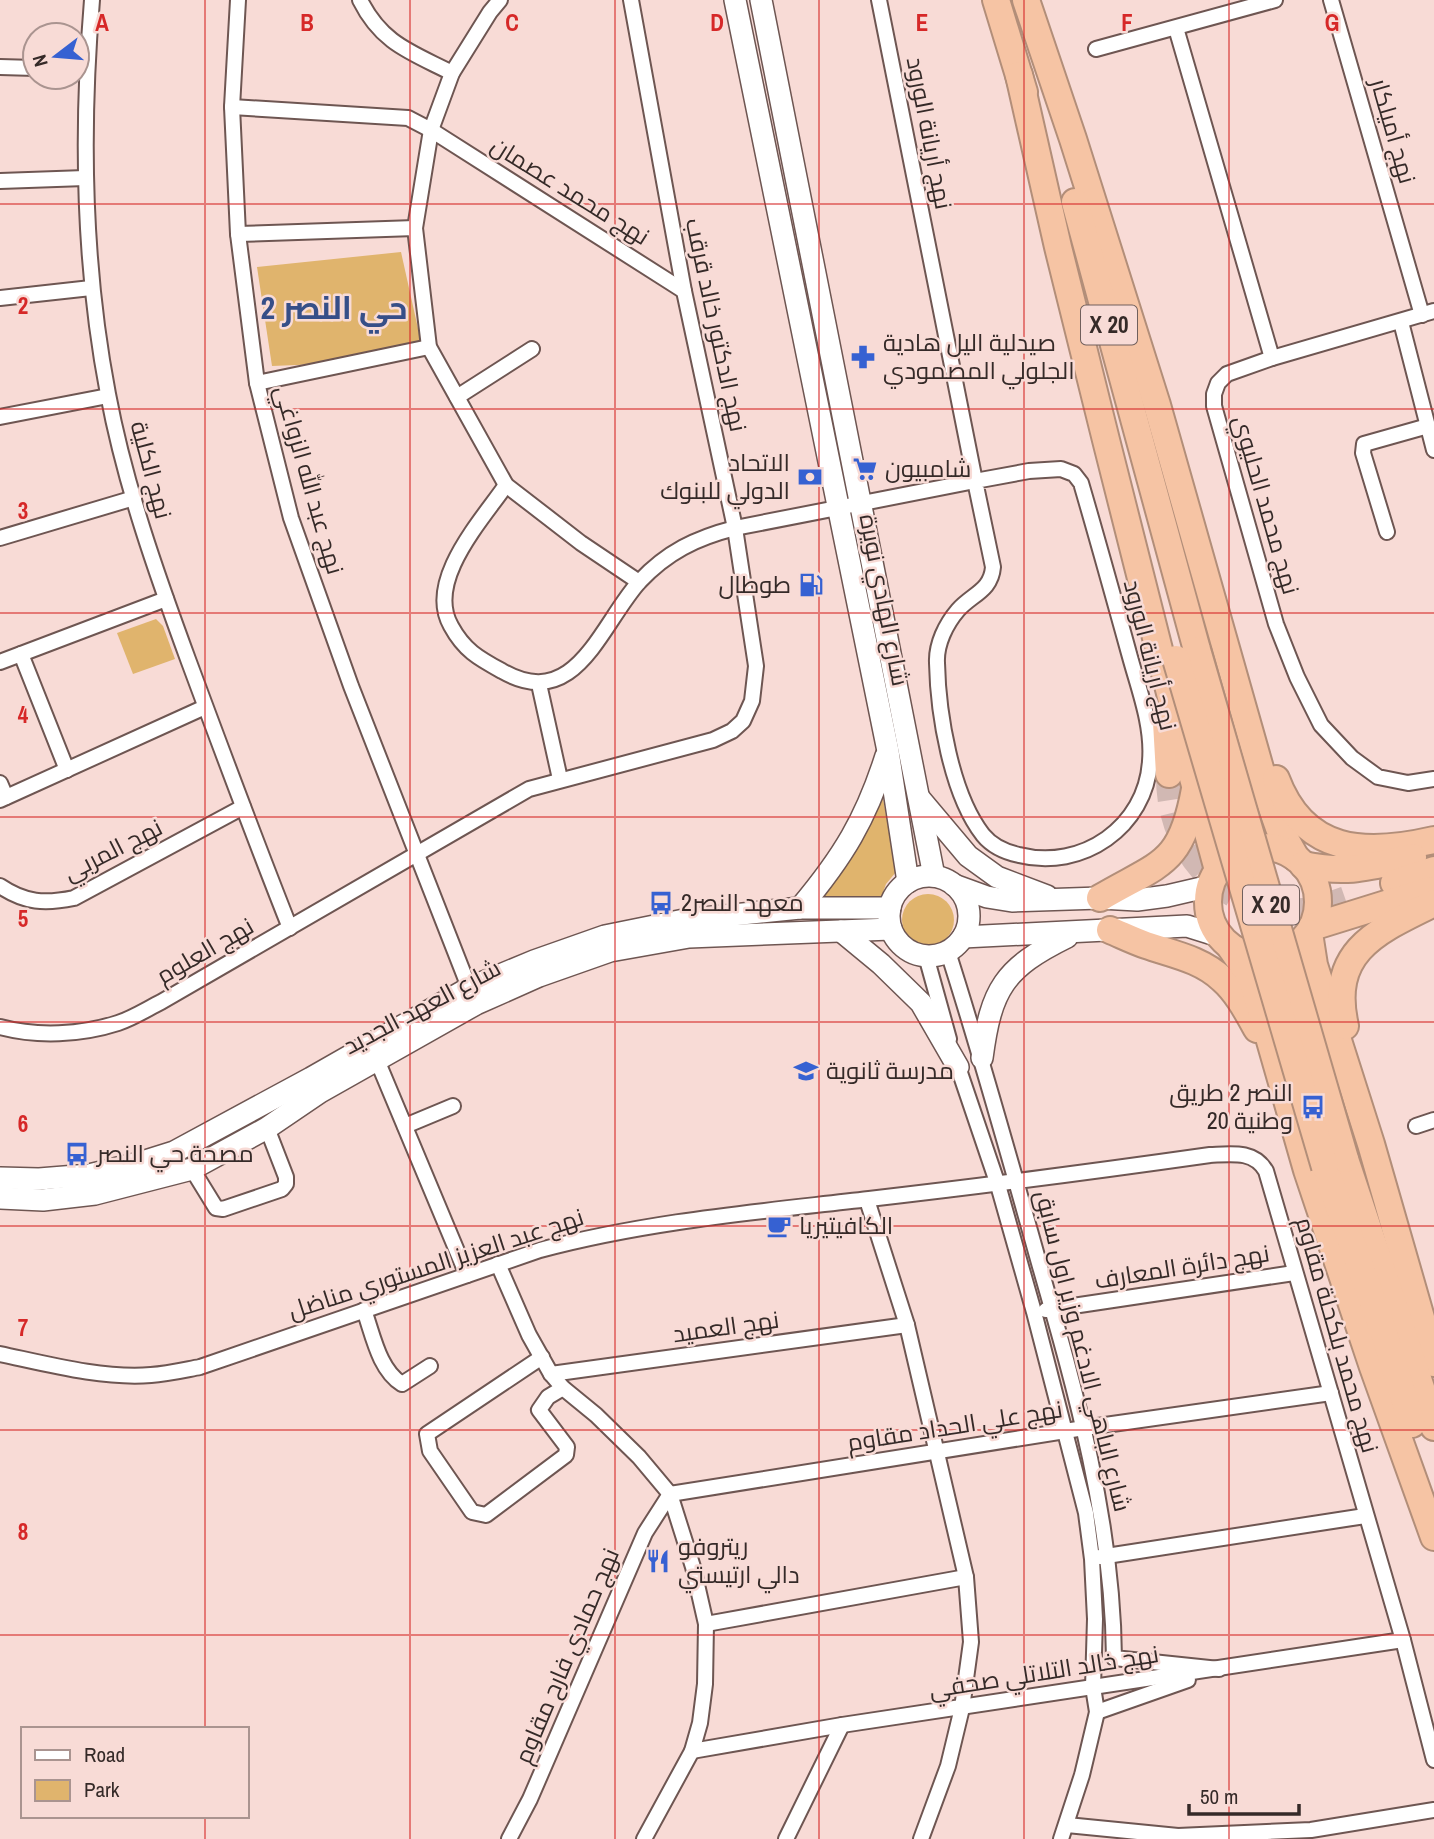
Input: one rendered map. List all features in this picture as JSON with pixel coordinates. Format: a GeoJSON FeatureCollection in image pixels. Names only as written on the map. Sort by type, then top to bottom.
{"type":"FeatureCollection","features":[{"type":"Feature","properties":{"kind":"highway","name":"X 20"},"geometry":{"type":"LineString","coordinates":[[996,0],[1070,244],[1186,654],[1434,1497]]}},
{"type":"Feature","properties":{"kind":"highway","name":"X 20"},"geometry":{"type":"LineString","coordinates":[[1023,0],[1186,654]]}},
{"type":"Feature","properties":{"kind":"highway"},"geometry":{"type":"LineString","coordinates":[[1023,0],[1073,139],[1157,405],[1269,800],[1279,828],[1312,878],[1317,894],[1317,911],[1310,930],[1297,946],[1282,954],[1265,958],[1247,956],[1225,942]]}},
{"type":"Feature","properties":{"kind":"highway"},"geometry":{"type":"LineString","coordinates":[[1019,75],[1058,247],[1196,788],[1214,878],[1208,903],[1210,920],[1252,978],[1307,1170],[1434,1537]]}},
{"type":"Feature","properties":{"kind":"highway"},"geometry":{"type":"LineString","coordinates":[[1106,440],[1129,573],[1168,730],[1169,774]]}},
{"type":"Feature","properties":{"kind":"highway"},"geometry":{"type":"LineString","coordinates":[[1215,610],[1279,787],[1299,821],[1327,841],[1344,846],[1381,847],[1434,840]]}},
{"type":"Feature","properties":{"kind":"highway"},"geometry":{"type":"LineString","coordinates":[[1100,898],[1165,860],[1182,841],[1196,788]]}},
{"type":"Feature","properties":{"kind":"highway"},"geometry":{"type":"LineString","coordinates":[[1214,878],[1230,858],[1246,849],[1263,847],[1280,850],[1299,861],[1332,870],[1357,870],[1434,850]]}},
{"type":"Feature","properties":{"kind":"highway"},"geometry":{"type":"LineString","coordinates":[[1349,898],[1434,870]]}},
{"type":"Feature","properties":{"kind":"highway"},"geometry":{"type":"LineString","coordinates":[[1310,930],[1434,889]]}},
{"type":"Feature","properties":{"kind":"highway"},"geometry":{"type":"LineString","coordinates":[[1371,1144],[1343,1018],[1344,974],[1351,958],[1377,932],[1434,903]]}},
{"type":"Feature","properties":{"kind":"highway"},"geometry":{"type":"LineString","coordinates":[[1110,930],[1192,960],[1222,979],[1240,1000],[1277,1070]]}},
{"type":"Feature","properties":{"kind":"highway"},"geometry":{"type":"LineString","coordinates":[[1310,930],[1314,965],[1371,1144],[1434,1363]]}},
{"type":"Feature","properties":{"kind":"highway","name":"X 20"},"geometry":{"type":"LineString","coordinates":[[1335,1163],[1434,1427]]}},
{"type":"Feature","properties":{"kind":"main road","name":"شارع الهادي نويرة"},"geometry":{"type":"LineString","coordinates":[[735,0],[849,505],[918,795],[934,876]]}},
{"type":"Feature","properties":{"kind":"main road","name":"شارع الهادي نويرة"},"geometry":{"type":"LineString","coordinates":[[761,0],[849,505],[908,882]]}},
{"type":"Feature","properties":{"kind":"main road"},"geometry":{"type":"LineString","coordinates":[[800,908],[850,844],[874,794],[888,751]]}},
{"type":"Feature","properties":{"kind":"main road"},"geometry":{"type":"LineString","coordinates":[[918,795],[968,856],[997,877],[1062,901]]}},
{"type":"Feature","properties":{"kind":"main road"},"geometry":{"type":"LineString","coordinates":[[954,885],[963,896],[968,909],[968,923],[963,937],[948,952],[926,956],[904,948],[890,919],[896,893],[908,882],[921,877],[934,876],[987,897],[1012,901],[1147,899],[1214,878]]}},
{"type":"Feature","properties":{"kind":"main road","name":"شارع العهد الجديد"},"geometry":{"type":"LineString","coordinates":[[0,1178],[38,1179],[89,1175],[174,1152],[534,961],[605,936],[684,920],[800,908],[890,919]]}},
{"type":"Feature","properties":{"kind":"main road","name":"شارع العهد الجديد"},"geometry":{"type":"LineString","coordinates":[[0,1198],[43,1200],[94,1194],[192,1170],[267,1129],[320,1092],[377,1060],[472,996],[610,951],[689,937],[841,932],[890,919]]}},
{"type":"Feature","properties":{"kind":"main road"},"geometry":{"type":"LineString","coordinates":[[963,937],[1187,926],[1225,942]]}},
{"type":"Feature","properties":{"kind":"main road"},"geometry":{"type":"LineString","coordinates":[[841,932],[881,964],[921,1003],[958,1067]]}},
{"type":"Feature","properties":{"kind":"main road"},"geometry":{"type":"LineString","coordinates":[[982,1058],[992,1003],[1006,980],[1021,962],[1077,932]]}},
{"type":"Feature","properties":{"kind":"street","name":"نهج الكلية"},"geometry":{"type":"LineString","coordinates":[[89,21],[92,0]]}},
{"type":"Feature","properties":{"kind":"street","name":"نهج عبد الله الزواغي"},"geometry":{"type":"LineString","coordinates":[[239,0],[232,107],[238,234],[257,383],[290,518],[351,686],[472,996]]}},
{"type":"Feature","properties":{"kind":"street"},"geometry":{"type":"LineString","coordinates":[[360,0],[373,23],[391,41],[452,73]]}},
{"type":"Feature","properties":{"kind":"street"},"geometry":{"type":"LineString","coordinates":[[500,0],[452,73],[431,130],[415,228],[429,347],[506,485],[639,582],[578,667],[558,680],[539,684],[514,678],[463,647],[448,622],[444,602],[447,579],[456,556],[506,485]]}},
{"type":"Feature","properties":{"kind":"street","name":"نهج الدكتور خالد قرقب"},"geometry":{"type":"LineString","coordinates":[[415,853],[529,789],[713,740],[732,731],[743,721],[752,701],[756,666],[735,528],[684,291],[631,0]]}},
{"type":"Feature","properties":{"kind":"street","name":"نهج أريانة الورود"},"geometry":{"type":"LineString","coordinates":[[639,582],[673,552],[703,536],[735,528],[849,505],[975,481],[1029,471],[1060,468],[1074,474],[1082,483],[1143,705],[1151,760],[1145,788],[1137,807],[1123,826],[1098,844],[1074,855],[1051,860],[1028,858],[1006,852],[983,836],[966,806],[951,764],[938,688],[936,659],[939,641],[958,610],[992,578],[993,567],[975,481],[879,0]]}},
{"type":"Feature","properties":{"kind":"street"},"geometry":{"type":"LineString","coordinates":[[1096,49],[1275,0]]}},
{"type":"Feature","properties":{"kind":"street","name":"نهج أميلكار"},"geometry":{"type":"LineString","coordinates":[[1331,0],[1428,313]]}},
{"type":"Feature","properties":{"kind":"street"},"geometry":{"type":"LineString","coordinates":[[1176,28],[1272,358]]}},
{"type":"Feature","properties":{"kind":"street"},"geometry":{"type":"LineString","coordinates":[[0,67],[21,68]]}},
{"type":"Feature","properties":{"kind":"street","name":"نهج الكلية"},"geometry":{"type":"LineString","coordinates":[[83,91],[91,288],[108,396],[134,498],[166,599],[290,928]]}},
{"type":"Feature","properties":{"kind":"street","name":"نهج محمد عصمان"},"geometry":{"type":"LineString","coordinates":[[232,107],[408,118],[684,291]]}},
{"type":"Feature","properties":{"kind":"street"},"geometry":{"type":"LineString","coordinates":[[0,181],[85,178]]}},
{"type":"Feature","properties":{"kind":"street"},"geometry":{"type":"LineString","coordinates":[[238,234],[415,228]]}},
{"type":"Feature","properties":{"kind":"street"},"geometry":{"type":"LineString","coordinates":[[0,298],[91,288]]}},
{"type":"Feature","properties":{"kind":"street","name":"نهج محمد الحليوي"},"geometry":{"type":"LineString","coordinates":[[1428,313],[1272,358],[1227,374],[1218,383],[1214,406],[1276,624],[1297,677],[1321,725],[1352,758],[1378,777],[1408,783],[1434,779]]}},
{"type":"Feature","properties":{"kind":"street"},"geometry":{"type":"LineString","coordinates":[[1401,322],[1434,450]]}},
{"type":"Feature","properties":{"kind":"street"},"geometry":{"type":"LineString","coordinates":[[257,383],[429,347]]}},
{"type":"Feature","properties":{"kind":"street"},"geometry":{"type":"LineString","coordinates":[[457,397],[532,349]]}},
{"type":"Feature","properties":{"kind":"street"},"geometry":{"type":"LineString","coordinates":[[0,417],[108,396]]}},
{"type":"Feature","properties":{"kind":"street"},"geometry":{"type":"LineString","coordinates":[[1388,532],[1363,453],[1364,444],[1428,426]]}},
{"type":"Feature","properties":{"kind":"street"},"geometry":{"type":"LineString","coordinates":[[0,538],[134,498]]}},
{"type":"Feature","properties":{"kind":"street"},"geometry":{"type":"LineString","coordinates":[[0,662],[166,599]]}},
{"type":"Feature","properties":{"kind":"street"},"geometry":{"type":"LineString","coordinates":[[21,654],[67,770]]}},
{"type":"Feature","properties":{"kind":"street"},"geometry":{"type":"LineString","coordinates":[[539,684],[560,779]]}},
{"type":"Feature","properties":{"kind":"street"},"geometry":{"type":"LineString","coordinates":[[0,783],[3,799],[205,707]]}},
{"type":"Feature","properties":{"kind":"street","name":"نهج المربي"},"geometry":{"type":"LineString","coordinates":[[0,886],[35,903],[74,898],[243,807]]}},
{"type":"Feature","properties":{"kind":"street","name":"نهج العلوم"},"geometry":{"type":"LineString","coordinates":[[0,1027],[52,1034],[119,1023],[162,1002],[415,853]]}},
{"type":"Feature","properties":{"kind":"street","name":"شارع الباهي الادغم وزير اول سابق"},"geometry":{"type":"LineString","coordinates":[[948,952],[982,1058],[1084,1427],[1109,1555],[1114,1658],[1219,1669]]}},
{"type":"Feature","properties":{"kind":"street","name":"شارع الباهي الادغم وزير اول سابق"},"geometry":{"type":"LineString","coordinates":[[926,956],[958,1067],[998,1185],[1082,1494],[1092,1559],[1095,1619],[1093,1687],[1097,1712]]}},
{"type":"Feature","properties":{"kind":"street"},"geometry":{"type":"LineString","coordinates":[[377,1060],[467,1275]]}},
{"type":"Feature","properties":{"kind":"street"},"geometry":{"type":"LineString","coordinates":[[405,1126],[453,1106]]}},
{"type":"Feature","properties":{"kind":"street"},"geometry":{"type":"LineString","coordinates":[[1416,1126],[1434,1120]]}},
{"type":"Feature","properties":{"kind":"street"},"geometry":{"type":"LineString","coordinates":[[192,1170],[216,1208],[223,1209],[282,1189],[286,1184],[286,1177],[267,1129]]}},
{"type":"Feature","properties":{"kind":"street","name":"نهج محمد بلكحلة مقاوم"},"geometry":{"type":"LineString","coordinates":[[1016,1182],[1210,1156],[1235,1154],[1260,1161],[1266,1171],[1403,1640],[1434,1760]]}},
{"type":"Feature","properties":{"kind":"street","name":"نهج عبد العزيز المستوري مناضل"},"geometry":{"type":"LineString","coordinates":[[0,1354],[125,1375],[151,1375],[200,1367],[540,1250],[606,1233],[695,1218],[1016,1182]]}},
{"type":"Feature","properties":{"kind":"street"},"geometry":{"type":"LineString","coordinates":[[867,1199],[907,1325],[966,1577],[971,1642],[962,1708],[948,1766],[921,1839]]}},
{"type":"Feature","properties":{"kind":"street"},"geometry":{"type":"LineString","coordinates":[[498,1264],[551,1374],[563,1388],[630,1447],[670,1494],[693,1567],[706,1623],[705,1684],[700,1723],[692,1751],[644,1839]]}},
{"type":"Feature","properties":{"kind":"street","name":"نهج دائرة المعارف"},"geometry":{"type":"LineString","coordinates":[[1034,1312],[1294,1273]]}},
{"type":"Feature","properties":{"kind":"street"},"geometry":{"type":"LineString","coordinates":[[364,1310],[383,1363],[391,1377],[402,1384],[430,1366]]}},
{"type":"Feature","properties":{"kind":"street","name":"نهج العميد"},"geometry":{"type":"LineString","coordinates":[[551,1374],[907,1325]]}},
{"type":"Feature","properties":{"kind":"street"},"geometry":{"type":"LineString","coordinates":[[542,1357],[427,1434],[430,1451],[472,1512],[486,1515],[566,1455],[567,1447],[560,1435],[539,1410],[548,1397],[563,1388]]}},
{"type":"Feature","properties":{"kind":"street","name":"نهج علي الحداد مقاوم"},"geometry":{"type":"LineString","coordinates":[[670,1494],[1084,1427],[1331,1394]]}},
{"type":"Feature","properties":{"kind":"street","name":"نهج حمادي فارح مقاوم"},"geometry":{"type":"LineString","coordinates":[[509,1839],[530,1799],[645,1533],[670,1494]]}},
{"type":"Feature","properties":{"kind":"street"},"geometry":{"type":"LineString","coordinates":[[1092,1559],[1365,1517]]}},
{"type":"Feature","properties":{"kind":"street"},"geometry":{"type":"LineString","coordinates":[[706,1623],[966,1577]]}},
{"type":"Feature","properties":{"kind":"street","name":"نهج خالد التلاتلي صحفي"},"geometry":{"type":"LineString","coordinates":[[692,1751],[842,1725],[1403,1640]]}},
{"type":"Feature","properties":{"kind":"street"},"geometry":{"type":"LineString","coordinates":[[1061,1839],[1083,1775],[1097,1712],[1219,1669]]}},
{"type":"Feature","properties":{"kind":"street"},"geometry":{"type":"LineString","coordinates":[[786,1839],[842,1725]]}},
{"type":"Feature","properties":{"kind":"street"},"geometry":{"type":"LineString","coordinates":[[1067,1825],[1178,1838],[1312,1834],[1434,1810]]}},
{"type":"Feature","properties":{"kind":"green space"},"geometry":{"type":"Polygon","coordinates":[[[401,252],[421,342],[321,364],[272,366],[257,267],[401,252]]]}},
{"type":"Feature","properties":{"kind":"green space"},"geometry":{"type":"Polygon","coordinates":[[[156,619],[163,626],[175,659],[133,674],[117,633],[156,619]]]}},
{"type":"Feature","properties":{"kind":"green space"},"geometry":{"type":"Polygon","coordinates":[[[882,793],[896,872],[886,884],[881,898],[821,900],[882,793]]]}},
{"type":"Feature","properties":{"kind":"green space"},"geometry":{"type":"Polygon","coordinates":[[[928,894],[947,901],[954,920],[947,939],[928,946],[909,939],[902,920],[909,901],[928,894]]]}},
{"type":"Feature","properties":{"kind":"tunnel"},"geometry":{"type":"LineString","coordinates":[[1169,774],[1174,817],[1182,837],[1192,856],[1221,886],[1239,898],[1260,906],[1286,911],[1313,910],[1349,898]]}},
{"type":"Feature","properties":{"kind":"place","name":"صيدلية اليل هادية الجلولي المصمودي"},"geometry":{"type":"Point","coordinates":[863,357]}},
{"type":"Feature","properties":{"kind":"place","name":"شامبيون"},"geometry":{"type":"Point","coordinates":[865,469]}},
{"type":"Feature","properties":{"kind":"place","name":"الاتحاد الدولي للبنوك"},"geometry":{"type":"Point","coordinates":[810,477]}},
{"type":"Feature","properties":{"kind":"place","name":"طوطال"},"geometry":{"type":"Point","coordinates":[811,585]}},
{"type":"Feature","properties":{"kind":"place","name":"معهد النصر2"},"geometry":{"type":"Point","coordinates":[661,903]}},
{"type":"Feature","properties":{"kind":"place","name":"مدرسة ثانوية"},"geometry":{"type":"Point","coordinates":[806,1071]}},
{"type":"Feature","properties":{"kind":"place","name":"النصر 2 طريق وطنية 20"},"geometry":{"type":"Point","coordinates":[1313,1107]}},
{"type":"Feature","properties":{"kind":"place","name":"مصحة حي النصر"},"geometry":{"type":"Point","coordinates":[77,1154]}},
{"type":"Feature","properties":{"kind":"place","name":"الكافيتيريا"},"geometry":{"type":"Point","coordinates":[779,1226]}},
{"type":"Feature","properties":{"kind":"place","name":"ريتروفو دالي ارتيستي"},"geometry":{"type":"Point","coordinates":[658,1561]}},
{"type":"Feature","properties":{"kind":"district","name":"حي النصر 2"},"geometry":{"type":"Point","coordinates":[334,308]}}]}
